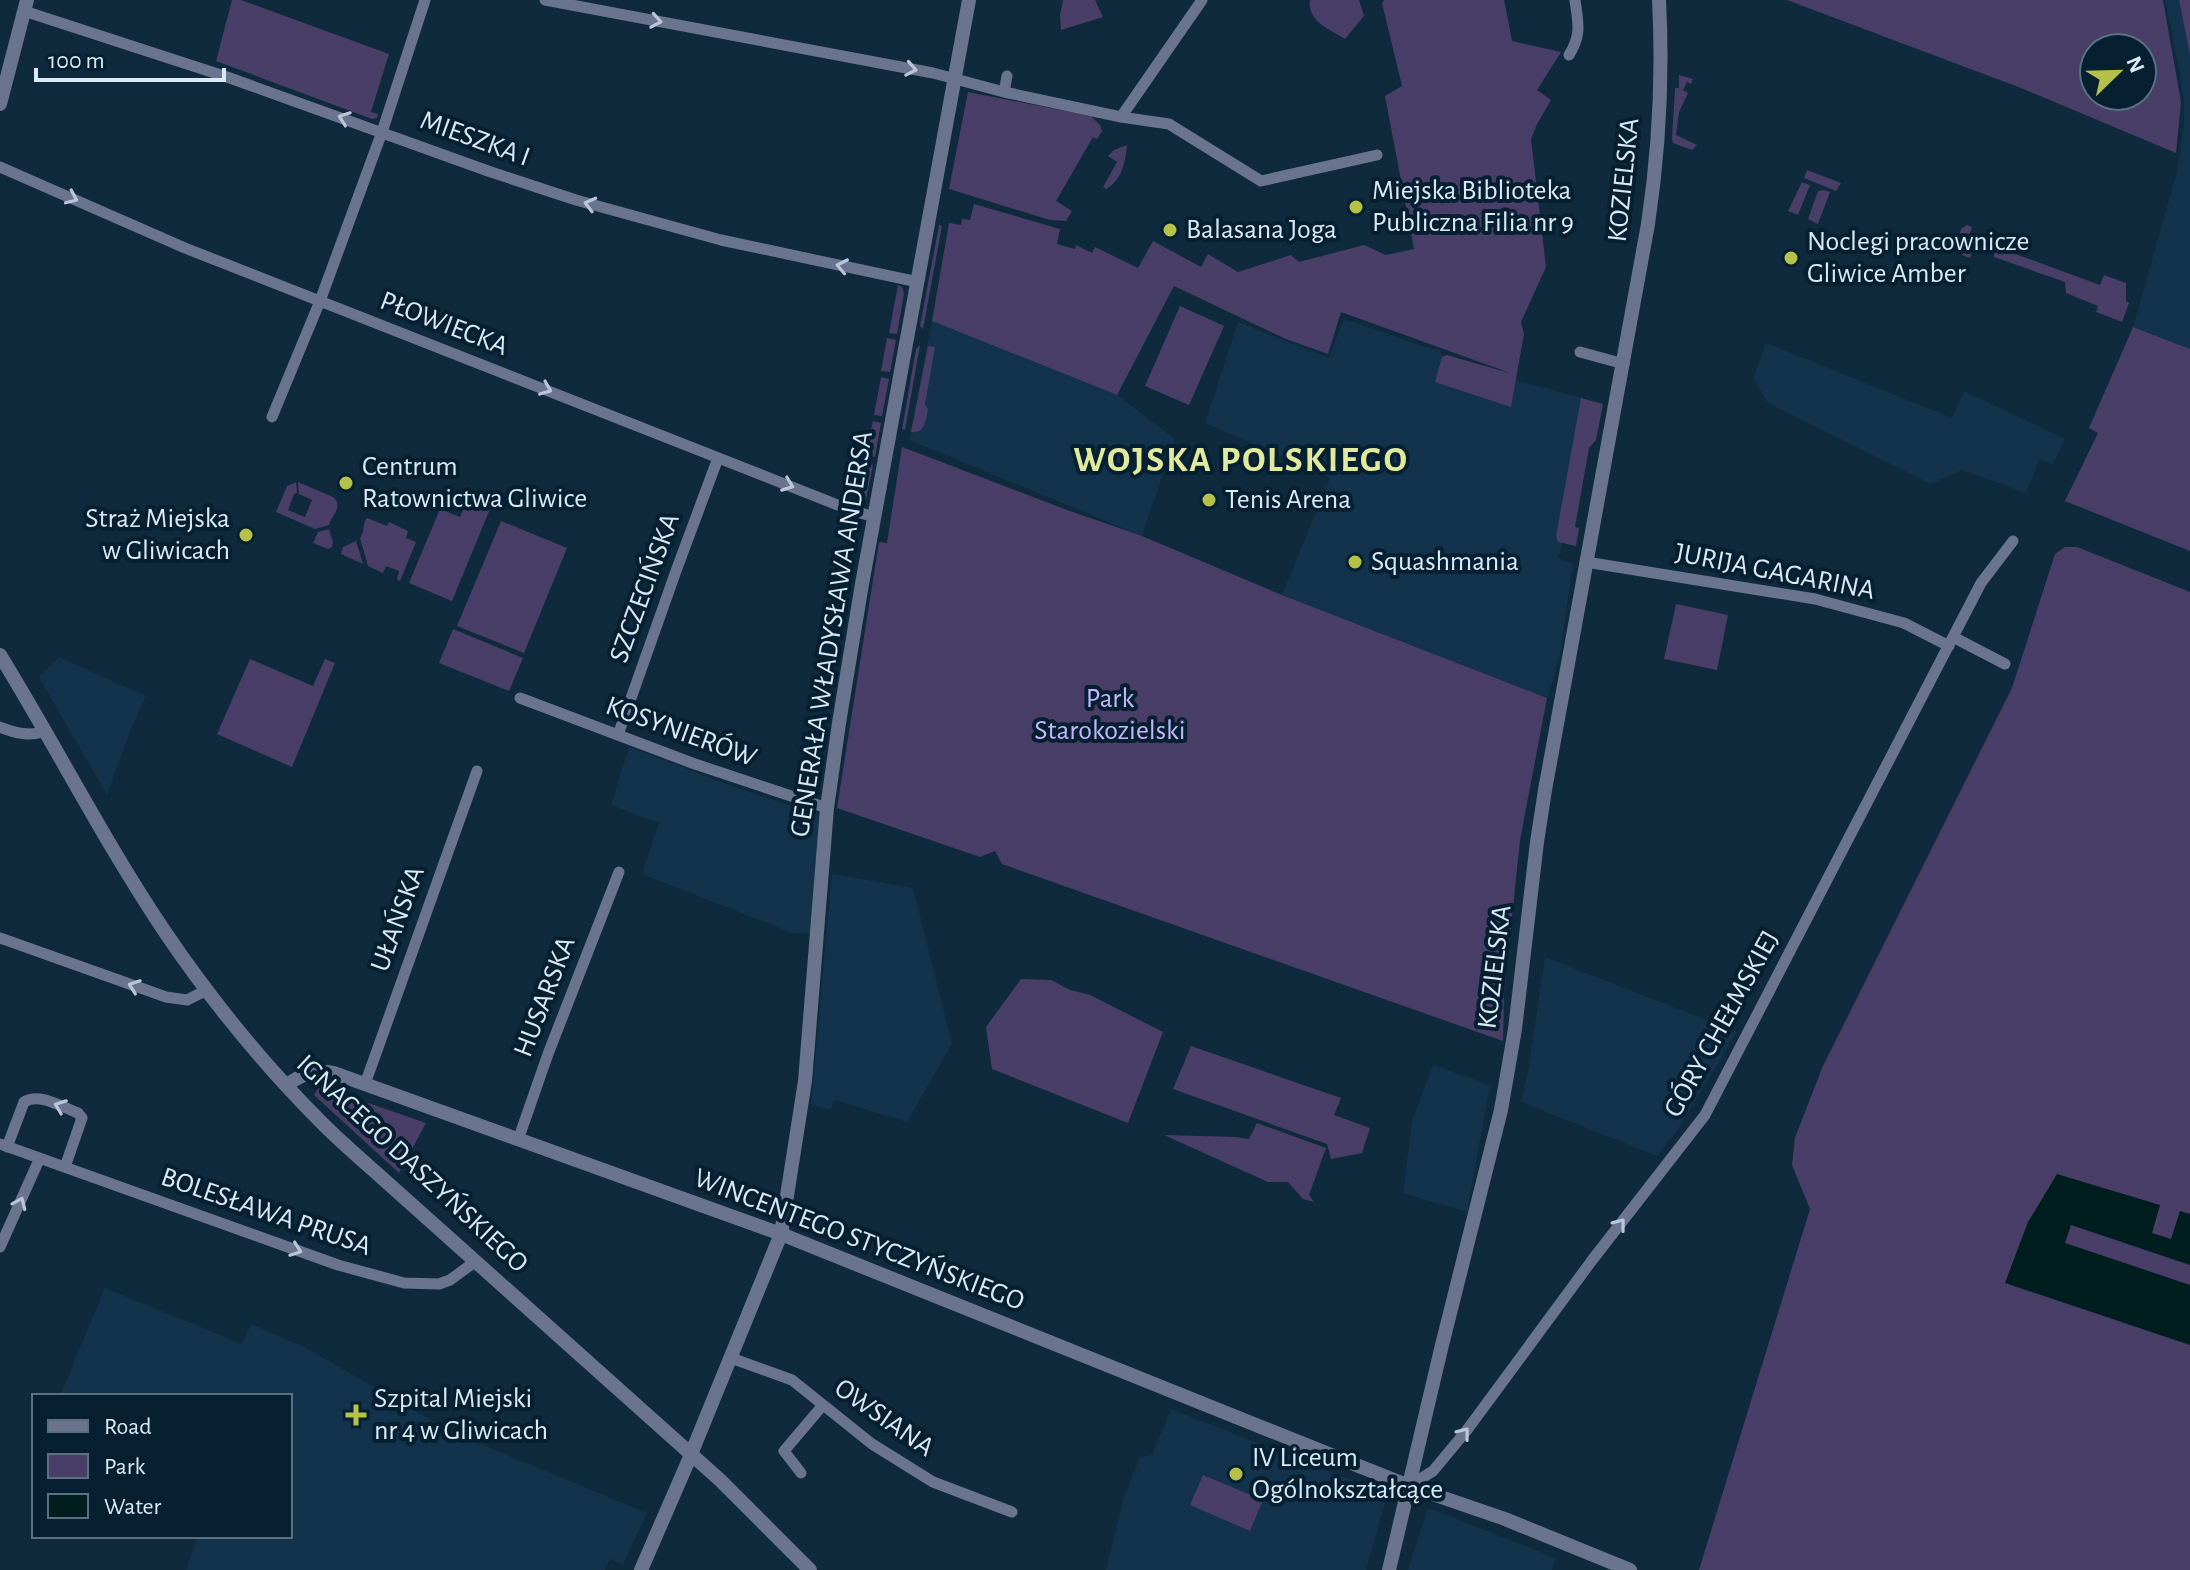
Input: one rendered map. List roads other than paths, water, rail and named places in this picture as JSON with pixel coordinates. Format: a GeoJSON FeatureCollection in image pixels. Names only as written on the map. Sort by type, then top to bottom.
{"type":"FeatureCollection","features":[{"type":"Feature","properties":{"kind":"street"},"geometry":{"type":"LineString","coordinates":[[272,417],[320,301],[382,132],[425,0]]}},
{"type":"Feature","properties":{"kind":"street"},"geometry":{"type":"LineString","coordinates":[[545,0],[933,73],[1004,92],[1169,124],[1261,181],[1377,155]]}},
{"type":"Feature","properties":{"kind":"street","name":"GENERAŁA WŁADYSŁAWA ANDERSA"},"geometry":{"type":"LineString","coordinates":[[641,1570],[781,1234],[805,1081],[827,808],[839,723],[969,0]]}},
{"type":"Feature","properties":{"kind":"street"},"geometry":{"type":"LineString","coordinates":[[1121,117],[1202,0]]}},
{"type":"Feature","properties":{"kind":"street"},"geometry":{"type":"LineString","coordinates":[[1569,55],[1577,43],[1579,28],[1575,0]]}},
{"type":"Feature","properties":{"kind":"street","name":"KOZIELSKA"},"geometry":{"type":"LineString","coordinates":[[1389,1570],[1501,1110],[1515,1029],[1537,842],[1648,224],[1656,162],[1659,0]]}},
{"type":"Feature","properties":{"kind":"street"},"geometry":{"type":"LineString","coordinates":[[2,94],[25,6]]}},
{"type":"Feature","properties":{"kind":"street","name":"MIESZKA I"},"geometry":{"type":"LineString","coordinates":[[25,6],[576,200],[721,240],[918,282]]}},
{"type":"Feature","properties":{"kind":"street"},"geometry":{"type":"LineString","coordinates":[[1004,92],[1007,76]]}},
{"type":"Feature","properties":{"kind":"street","name":"PŁOWIECKA"},"geometry":{"type":"LineString","coordinates":[[0,167],[185,248],[853,511],[875,517]]}},
{"type":"Feature","properties":{"kind":"street"},"geometry":{"type":"LineString","coordinates":[[1580,352],[1624,364]]}},
{"type":"Feature","properties":{"kind":"street","name":"SZCZECIŃSKA"},"geometry":{"type":"LineString","coordinates":[[618,735],[718,458]]}},
{"type":"Feature","properties":{"kind":"street","name":"GÓRY CHEŁMSKIEJ"},"geometry":{"type":"LineString","coordinates":[[1409,1486],[1433,1471],[1467,1430],[1705,1115],[1981,583],[2013,541]]}},
{"type":"Feature","properties":{"kind":"street","name":"JURIJA GAGARINA"},"geometry":{"type":"LineString","coordinates":[[1586,562],[1815,599],[1904,623],[2005,664]]}},
{"type":"Feature","properties":{"kind":"street","name":"IGNACEGO DASZYŃSKIEGO"},"geometry":{"type":"LineString","coordinates":[[0,655],[147,905],[207,990],[287,1085],[326,1127],[691,1454],[810,1570]]}},
{"type":"Feature","properties":{"kind":"street","name":"KOSYNIERÓW"},"geometry":{"type":"LineString","coordinates":[[520,698],[692,763],[827,808]]}},
{"type":"Feature","properties":{"kind":"street"},"geometry":{"type":"LineString","coordinates":[[0,727],[23,734],[35,735],[45,731]]}},
{"type":"Feature","properties":{"kind":"street","name":"UŁAŃSKA"},"geometry":{"type":"LineString","coordinates":[[365,1084],[477,771]]}},
{"type":"Feature","properties":{"kind":"street","name":"HUSARSKA"},"geometry":{"type":"LineString","coordinates":[[518,1140],[619,872]]}},
{"type":"Feature","properties":{"kind":"street"},"geometry":{"type":"LineString","coordinates":[[0,938],[166,997],[187,1000],[207,990]]}},
{"type":"Feature","properties":{"kind":"street","name":"WINCENTEGO STYCZYŃSKIEGO"},"geometry":{"type":"LineString","coordinates":[[287,1085],[302,1075],[319,1071],[334,1073],[781,1234],[1409,1486],[1505,1519],[1630,1570]]}},
{"type":"Feature","properties":{"kind":"street"},"geometry":{"type":"LineString","coordinates":[[4,1145],[24,1102],[38,1097],[81,1116],[82,1122],[65,1167]]}},
{"type":"Feature","properties":{"kind":"street","name":"BOLESŁAWA PRUSA"},"geometry":{"type":"LineString","coordinates":[[4,1145],[338,1265],[404,1283],[439,1284],[450,1280],[476,1261]]}},
{"type":"Feature","properties":{"kind":"street"},"geometry":{"type":"LineString","coordinates":[[0,1247],[39,1160]]}},
{"type":"Feature","properties":{"kind":"street","name":"OWSIANA"},"geometry":{"type":"LineString","coordinates":[[731,1358],[792,1380],[872,1444],[933,1482],[1012,1512]]}},
{"type":"Feature","properties":{"kind":"street"},"geometry":{"type":"LineString","coordinates":[[801,1473],[784,1451],[823,1405]]}},
{"type":"Feature","properties":{"kind":"water"},"geometry":{"type":"Polygon","coordinates":[[[2057,1174],[2160,1205],[2152,1233],[2171,1239],[2180,1211],[2190,1214],[2190,1265],[2071,1225],[2065,1243],[2190,1285],[2190,1345],[2005,1283],[2028,1222],[2057,1174]]]}},
{"type":"Feature","properties":{"kind":"place","name":"Miejska Biblioteka Publiczna Filia nr 9"},"geometry":{"type":"Point","coordinates":[1356,207]}},
{"type":"Feature","properties":{"kind":"place","name":"Balasana Joga"},"geometry":{"type":"Point","coordinates":[1170,230]}},
{"type":"Feature","properties":{"kind":"place","name":"Noclegi pracownicze Gliwice Amber"},"geometry":{"type":"Point","coordinates":[1791,258]}},
{"type":"Feature","properties":{"kind":"place","name":"Centrum Ratownictwa Gliwice"},"geometry":{"type":"Point","coordinates":[346,483]}},
{"type":"Feature","properties":{"kind":"place","name":"Tenis Arena"},"geometry":{"type":"Point","coordinates":[1209,500]}},
{"type":"Feature","properties":{"kind":"place","name":"Straż Miejska w Gliwicach"},"geometry":{"type":"Point","coordinates":[246,535]}},
{"type":"Feature","properties":{"kind":"place","name":"Squashmania"},"geometry":{"type":"Point","coordinates":[1355,562]}},
{"type":"Feature","properties":{"kind":"place","name":"Szpital Miejski nr 4 w Gliwicach"},"geometry":{"type":"Point","coordinates":[356,1415]}},
{"type":"Feature","properties":{"kind":"place","name":"IV Liceum Ogólnokształcące"},"geometry":{"type":"Point","coordinates":[1236,1474]}},
{"type":"Feature","properties":{"kind":"district","name":"WOJSKA POLSKIEGO"},"geometry":{"type":"Point","coordinates":[1241,460]}},
{"type":"Feature","properties":{"kind":"park label","name":"Park Starokozielski"},"geometry":{"type":"Point","coordinates":[1110,715]}}]}
